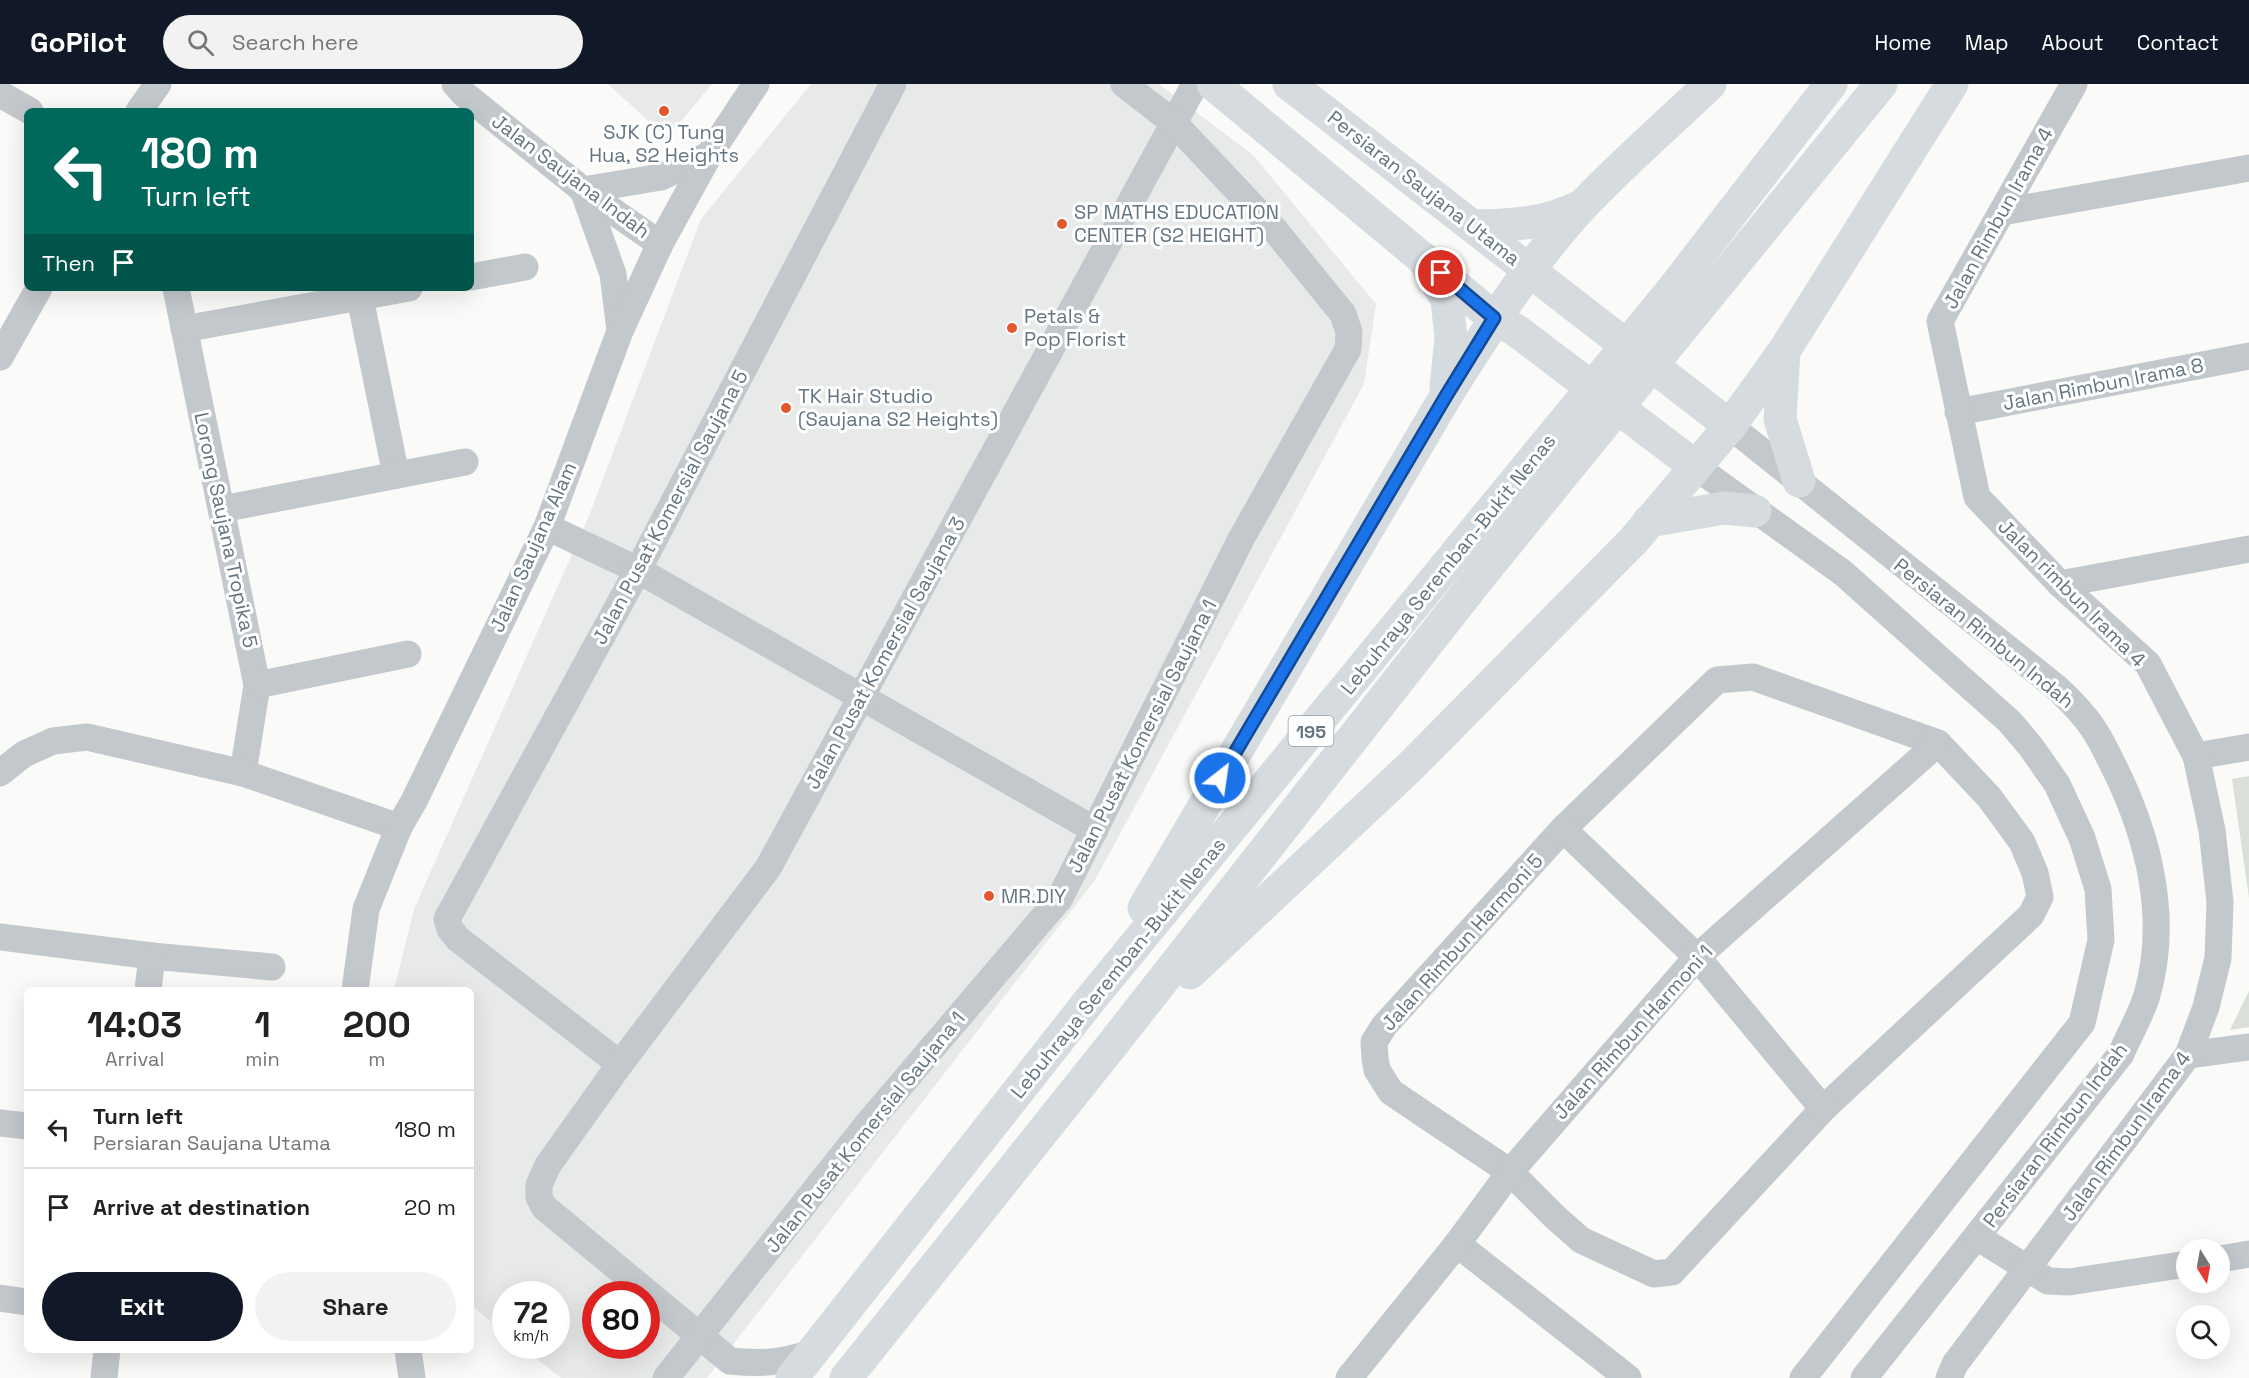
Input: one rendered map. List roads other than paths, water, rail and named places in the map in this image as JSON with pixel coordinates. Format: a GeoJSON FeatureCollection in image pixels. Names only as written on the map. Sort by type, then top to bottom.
{"type":"FeatureCollection","features":[{"type":"Feature","properties":{"kind":"main road"},"geometry":{"type":"LineString","coordinates":[[1213,84],[1494,318],[1517,331],[1695,467]]}},
{"type":"Feature","properties":{"kind":"main road","name":"Persiaran Saujana Utama"},"geometry":{"type":"LineString","coordinates":[[1289,84],[1730,426]]}},
{"type":"Feature","properties":{"kind":"main road"},"geometry":{"type":"LineString","coordinates":[[1090,1000],[1494,318],[1530,269],[1584,204],[1710,84]]}},
{"type":"Feature","properties":{"kind":"main road","name":"Lebuhraya Seremban-Bukit Nenas"},"geometry":{"type":"LineString","coordinates":[[801,1366],[1090,1000],[1673,289],[1831,84]]}},
{"type":"Feature","properties":{"kind":"main road","name":"Lebuhraya Seremban-Bukit Nenas"},"geometry":{"type":"LineString","coordinates":[[846,1378],[1112,1045],[1481,574],[1881,84]]}},
{"type":"Feature","properties":{"kind":"main road"},"geometry":{"type":"LineString","coordinates":[[1112,1045],[1411,766],[1634,540],[1730,426],[1784,351],[1952,84]]}},
{"type":"Feature","properties":{"kind":"main road"},"geometry":{"type":"LineString","coordinates":[[1475,226],[1523,225],[1561,215],[1584,204]]}},
{"type":"Feature","properties":{"kind":"main road"},"geometry":{"type":"LineString","coordinates":[[1423,258],[1447,300],[1451,338],[1446,396]]}},
{"type":"Feature","properties":{"kind":"main road"},"geometry":{"type":"LineString","coordinates":[[1784,351],[1780,419],[1799,481]]}},
{"type":"Feature","properties":{"kind":"main road"},"geometry":{"type":"LineString","coordinates":[[1649,521],[1724,508],[1755,511]]}},
{"type":"Feature","properties":{"kind":"street"},"geometry":{"type":"LineString","coordinates":[[141,108],[158,84]]}},
{"type":"Feature","properties":{"kind":"street","name":"Jalan Saujana Indah"},"geometry":{"type":"LineString","coordinates":[[455,84],[464,94],[583,190],[660,244]]}},
{"type":"Feature","properties":{"kind":"street","name":"Jalan Saujana Alam"},"geometry":{"type":"LineString","coordinates":[[355,987],[366,909],[399,827],[414,801],[547,527],[620,332],[660,244],[709,155],[756,84]]}},
{"type":"Feature","properties":{"kind":"street","name":"Jalan Pusat Komersial Saujana 5"},"geometry":{"type":"LineString","coordinates":[[621,1064],[458,939],[450,929],[447,919],[638,570],[893,84]]}},
{"type":"Feature","properties":{"kind":"street"},"geometry":{"type":"LineString","coordinates":[[1124,84],[1174,123]]}},
{"type":"Feature","properties":{"kind":"street","name":"Jalan Pusat Komersial Saujana 3"},"geometry":{"type":"LineString","coordinates":[[700,1336],[544,1207],[539,1197],[539,1185],[548,1165],[768,868],[1195,84]]}},
{"type":"Feature","properties":{"kind":"street","name":"Jalan Rimbun Irama 4"},"geometry":{"type":"LineString","coordinates":[[1977,497],[1940,321],[2074,84]]}},
{"type":"Feature","properties":{"kind":"street"},"geometry":{"type":"LineString","coordinates":[[0,94],[25,108]]}},
{"type":"Feature","properties":{"kind":"street","name":"Jalan Pusat Komersial Saujana 1"},"geometry":{"type":"LineString","coordinates":[[666,1378],[870,1121],[1060,897],[1241,539],[1348,349],[1349,332],[1342,314],[1274,229],[1174,123]]}},
{"type":"Feature","properties":{"kind":"street"},"geometry":{"type":"LineString","coordinates":[[620,332],[613,274],[583,190],[661,177],[709,155]]}},
{"type":"Feature","properties":{"kind":"street"},"geometry":{"type":"LineString","coordinates":[[2002,212],[2249,168]]}},
{"type":"Feature","properties":{"kind":"street"},"geometry":{"type":"LineString","coordinates":[[474,276],[525,267]]}},
{"type":"Feature","properties":{"kind":"street"},"geometry":{"type":"LineString","coordinates":[[0,357],[37,291]]}},
{"type":"Feature","properties":{"kind":"street","name":"Lorong Saujana Tropika 5"},"geometry":{"type":"LineString","coordinates":[[177,291],[257,685],[243,772]]}},
{"type":"Feature","properties":{"kind":"street"},"geometry":{"type":"LineString","coordinates":[[184,329],[359,292],[396,475]]}},
{"type":"Feature","properties":{"kind":"street","name":"Jalan Rimbun Irama 8"},"geometry":{"type":"LineString","coordinates":[[1958,412],[2249,356]]}},
{"type":"Feature","properties":{"kind":"street","name":"Persiaran Rimbun Indah"},"geometry":{"type":"LineString","coordinates":[[1730,426],[2057,688],[2084,715],[2108,754],[2125,789],[2145,843],[2156,904],[2155,952],[2147,996],[2121,1054],[1864,1378]]}},
{"type":"Feature","properties":{"kind":"street"},"geometry":{"type":"LineString","coordinates":[[222,509],[465,462]]}},
{"type":"Feature","properties":{"kind":"street"},"geometry":{"type":"LineString","coordinates":[[1695,467],[1843,573],[2010,722],[2057,784],[2082,838],[2098,889],[2101,940],[2082,1023],[1803,1378]]}},
{"type":"Feature","properties":{"kind":"street","name":"Jalan rimbun Irama 4"},"geometry":{"type":"LineString","coordinates":[[1977,497],[2060,584],[2148,664],[2196,756]]}},
{"type":"Feature","properties":{"kind":"street"},"geometry":{"type":"LineString","coordinates":[[547,527],[638,570],[1095,831]]}},
{"type":"Feature","properties":{"kind":"street"},"geometry":{"type":"LineString","coordinates":[[2060,584],[2249,549]]}},
{"type":"Feature","properties":{"kind":"street"},"geometry":{"type":"LineString","coordinates":[[257,685],[408,654]]}},
{"type":"Feature","properties":{"kind":"street","name":"Jalan Rimbun Harmoni 5"},"geometry":{"type":"LineString","coordinates":[[1753,677],[1938,743],[1989,797],[2022,842],[2035,873],[2040,897],[2031,915],[1823,1108],[1672,1272],[1654,1274],[1581,1240],[1510,1172],[1391,1092],[1377,1070],[1374,1042],[1384,1026],[1563,829],[1717,680],[1753,677]]}},
{"type":"Feature","properties":{"kind":"street"},"geometry":{"type":"LineString","coordinates":[[0,773],[24,754],[53,741],[87,737],[243,772],[399,827]]}},
{"type":"Feature","properties":{"kind":"street","name":"Jalan Rimbun Harmoni 1"},"geometry":{"type":"LineString","coordinates":[[1349,1378],[1457,1244],[1510,1172],[1697,957],[1938,743]]}},
{"type":"Feature","properties":{"kind":"street"},"geometry":{"type":"LineString","coordinates":[[2196,756],[2249,747]]}},
{"type":"Feature","properties":{"kind":"street","name":"Jalan Rimbun Irama 4"},"geometry":{"type":"LineString","coordinates":[[1949,1378],[1955,1364],[2017,1263],[2188,1055],[2206,1007],[2218,958],[2217,868],[2212,830],[2196,756]]}},
{"type":"Feature","properties":{"kind":"street"},"geometry":{"type":"LineString","coordinates":[[1563,829],[1697,957],[1823,1108]]}},
{"type":"Feature","properties":{"kind":"street"},"geometry":{"type":"LineString","coordinates":[[0,937],[152,956],[272,967]]}},
{"type":"Feature","properties":{"kind":"street"},"geometry":{"type":"LineString","coordinates":[[148,987],[152,956]]}},
{"type":"Feature","properties":{"kind":"street"},"geometry":{"type":"LineString","coordinates":[[2188,1055],[2249,1047]]}},
{"type":"Feature","properties":{"kind":"street"},"geometry":{"type":"LineString","coordinates":[[0,1123],[24,1126]]}},
{"type":"Feature","properties":{"kind":"street"},"geometry":{"type":"LineString","coordinates":[[1977,1237],[2048,1281],[2069,1282],[2176,1266]]}},
{"type":"Feature","properties":{"kind":"street"},"geometry":{"type":"LineString","coordinates":[[1457,1244],[1628,1378]]}},
{"type":"Feature","properties":{"kind":"street"},"geometry":{"type":"LineString","coordinates":[[2230,1257],[2249,1254]]}},
{"type":"Feature","properties":{"kind":"street"},"geometry":{"type":"LineString","coordinates":[[0,1298],[24,1302]]}},
{"type":"Feature","properties":{"kind":"street"},"geometry":{"type":"LineString","coordinates":[[700,1336],[732,1369],[787,1361],[801,1366]]}},
{"type":"Feature","properties":{"kind":"street"},"geometry":{"type":"LineString","coordinates":[[104,1378],[107,1353]]}},
{"type":"Feature","properties":{"kind":"street"},"geometry":{"type":"LineString","coordinates":[[408,1353],[412,1378]]}},
{"type":"Feature","properties":{"kind":"place","name":"SJK (C) Tung Hua, S2 Heights"},"geometry":{"type":"Point","coordinates":[664,111]}},
{"type":"Feature","properties":{"kind":"place","name":"SP MATHS EDUCATION CENTER (S2 HEIGHT)"},"geometry":{"type":"Point","coordinates":[1062,224]}},
{"type":"Feature","properties":{"kind":"place","name":"Petals & Pop Florist"},"geometry":{"type":"Point","coordinates":[1012,328]}},
{"type":"Feature","properties":{"kind":"place","name":"TK Hair Studio (Saujana S2 Heights)"},"geometry":{"type":"Point","coordinates":[786,408]}},
{"type":"Feature","properties":{"kind":"place","name":"MR.DIY"},"geometry":{"type":"Point","coordinates":[989,896]}}]}
